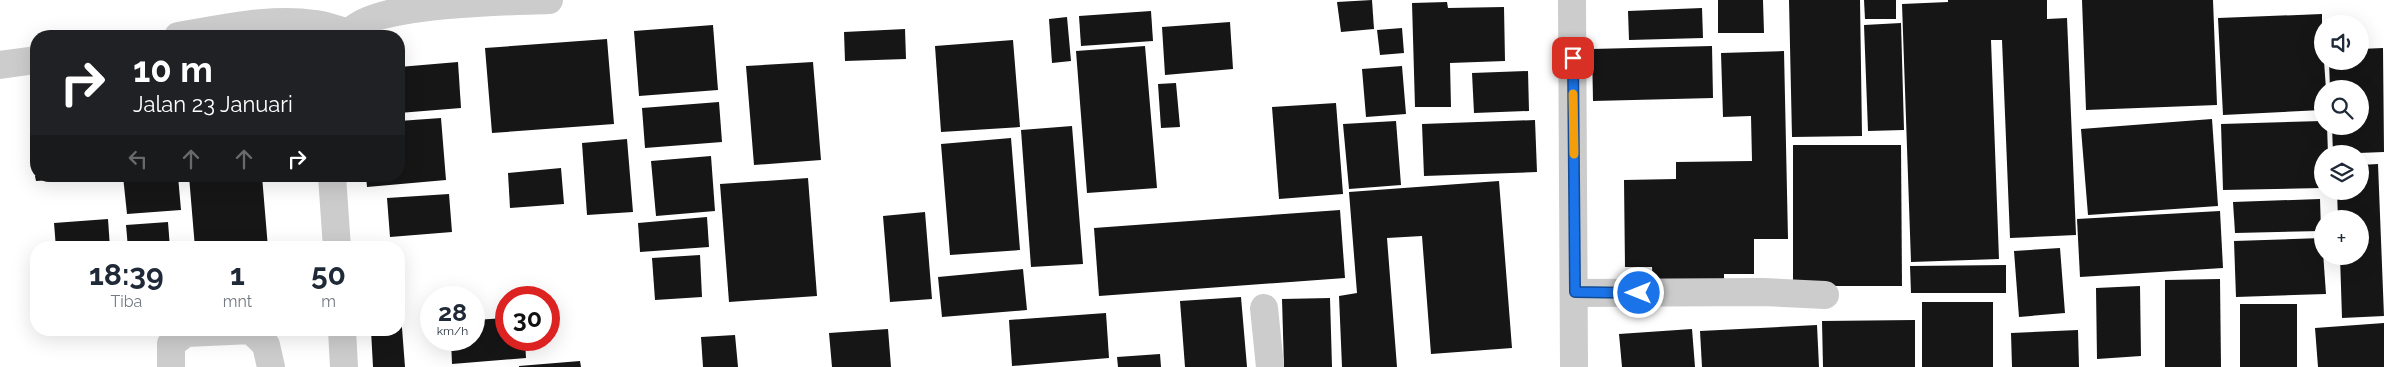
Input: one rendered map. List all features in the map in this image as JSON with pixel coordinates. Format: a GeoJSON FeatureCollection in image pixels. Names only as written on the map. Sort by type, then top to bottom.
{"type":"FeatureCollection","features":[{"type":"Feature","properties":{"kind":"street"},"geometry":{"type":"LineString","coordinates":[[354,30],[366,21],[386,14],[414,8],[549,0]]}},
{"type":"Feature","properties":{"kind":"street"},"geometry":{"type":"LineString","coordinates":[[1572,0],[1574,367]]}},
{"type":"Feature","properties":{"kind":"street"},"geometry":{"type":"LineString","coordinates":[[216,30],[254,24],[287,23],[316,24],[333,30]]}},
{"type":"Feature","properties":{"kind":"street"},"geometry":{"type":"LineString","coordinates":[[0,66],[30,61]]}},
{"type":"Feature","properties":{"kind":"street"},"geometry":{"type":"LineString","coordinates":[[332,182],[336,241]]}},
{"type":"Feature","properties":{"kind":"street"},"geometry":{"type":"LineString","coordinates":[[1575,292],[1754,292],[1825,295]]}},
{"type":"Feature","properties":{"kind":"street"},"geometry":{"type":"LineString","coordinates":[[1264,308],[1270,367]]}},
{"type":"Feature","properties":{"kind":"street"},"geometry":{"type":"LineString","coordinates":[[171,367],[171,344],[182,336]]}},
{"type":"Feature","properties":{"kind":"street"},"geometry":{"type":"LineString","coordinates":[[257,336],[266,345],[271,367]]}},
{"type":"Feature","properties":{"kind":"street"},"geometry":{"type":"LineString","coordinates":[[342,336],[344,367]]}},
{"type":"Feature","properties":{"kind":"building"},"geometry":{"type":"Polygon","coordinates":[[[1372,0],[1374,29],[1341,32],[1337,2],[1372,0]]]}},
{"type":"Feature","properties":{"kind":"building"},"geometry":{"type":"Polygon","coordinates":[[[1718,0],[1763,0],[1764,33],[1718,33],[1718,0]]]}},
{"type":"Feature","properties":{"kind":"building"},"geometry":{"type":"Polygon","coordinates":[[[1789,0],[1860,0],[1862,136],[1792,137],[1789,0]]]}},
{"type":"Feature","properties":{"kind":"building"},"geometry":{"type":"Polygon","coordinates":[[[1864,0],[1896,0],[1896,19],[1865,19],[1864,0]]]}},
{"type":"Feature","properties":{"kind":"building"},"geometry":{"type":"Polygon","coordinates":[[[1948,0],[2047,0],[2047,19],[2067,18],[2076,235],[2010,238],[2002,40],[1991,40],[1999,259],[1911,262],[1902,4],[1948,2],[1948,0]]]}},
{"type":"Feature","properties":{"kind":"building"},"geometry":{"type":"Polygon","coordinates":[[[2082,0],[2213,0],[2217,105],[2086,110],[2082,0]]]}},
{"type":"Feature","properties":{"kind":"building"},"geometry":{"type":"Polygon","coordinates":[[[1447,2],[1448,8],[1504,7],[1505,61],[1450,63],[1451,107],[1415,107],[1412,3],[1447,2]]]}},
{"type":"Feature","properties":{"kind":"building"},"geometry":{"type":"Polygon","coordinates":[[[1702,8],[1703,38],[1629,40],[1628,11],[1702,8]]]}},
{"type":"Feature","properties":{"kind":"building"},"geometry":{"type":"Polygon","coordinates":[[[1151,11],[1153,41],[1081,46],[1079,16],[1151,11]]]}},
{"type":"Feature","properties":{"kind":"building"},"geometry":{"type":"Polygon","coordinates":[[[2322,14],[2314,15],[2314,70],[2325,70],[2325,80],[2314,80],[2314,110],[2223,115],[2218,18],[2322,14]]]}},
{"type":"Feature","properties":{"kind":"building"},"geometry":{"type":"Polygon","coordinates":[[[1067,17],[1071,61],[1052,63],[1049,19],[1067,17]]]}},
{"type":"Feature","properties":{"kind":"building"},"geometry":{"type":"Polygon","coordinates":[[[1230,22],[1233,69],[1165,75],[1162,27],[1230,22]]]}},
{"type":"Feature","properties":{"kind":"building"},"geometry":{"type":"Polygon","coordinates":[[[1901,23],[1904,130],[1868,131],[1864,25],[1901,23]]]}},
{"type":"Feature","properties":{"kind":"building"},"geometry":{"type":"Polygon","coordinates":[[[713,25],[718,90],[639,96],[634,31],[713,25]]]}},
{"type":"Feature","properties":{"kind":"building"},"geometry":{"type":"Polygon","coordinates":[[[1402,28],[1404,53],[1380,55],[1377,30],[1402,28]]]}},
{"type":"Feature","properties":{"kind":"building"},"geometry":{"type":"Polygon","coordinates":[[[905,29],[906,59],[845,61],[844,32],[905,29]]]}},
{"type":"Feature","properties":{"kind":"building"},"geometry":{"type":"Polygon","coordinates":[[[607,39],[614,124],[492,133],[485,48],[607,39]]]}},
{"type":"Feature","properties":{"kind":"building"},"geometry":{"type":"Polygon","coordinates":[[[1013,40],[1020,127],[941,132],[935,46],[1013,40]]]}},
{"type":"Feature","properties":{"kind":"building"},"geometry":{"type":"Polygon","coordinates":[[[1145,46],[1157,188],[1087,193],[1076,51],[1145,46]]]}},
{"type":"Feature","properties":{"kind":"building"},"geometry":{"type":"Polygon","coordinates":[[[1712,46],[1713,98],[1593,101],[1592,49],[1712,46]]]}},
{"type":"Feature","properties":{"kind":"building"},"geometry":{"type":"Polygon","coordinates":[[[2383,48],[2384,152],[2369,153],[2369,145],[2333,145],[2332,135],[2369,135],[2369,80],[2330,80],[2329,70],[2369,70],[2369,49],[2383,48]]]}},
{"type":"Feature","properties":{"kind":"building"},"geometry":{"type":"Polygon","coordinates":[[[1784,51],[1788,239],[1754,239],[1754,274],[1724,274],[1724,284],[1653,285],[1652,267],[1625,267],[1624,180],[1676,179],[1676,162],[1752,161],[1751,116],[1723,117],[1721,53],[1784,51]]]}},
{"type":"Feature","properties":{"kind":"building"},"geometry":{"type":"Polygon","coordinates":[[[458,62],[461,108],[405,113],[405,66],[458,62]]]}},
{"type":"Feature","properties":{"kind":"building"},"geometry":{"type":"Polygon","coordinates":[[[813,62],[821,160],[754,165],[746,66],[813,62]]]}},
{"type":"Feature","properties":{"kind":"building"},"geometry":{"type":"Polygon","coordinates":[[[1402,66],[1406,114],[1366,117],[1362,69],[1402,66]]]}},
{"type":"Feature","properties":{"kind":"building"},"geometry":{"type":"Polygon","coordinates":[[[1528,71],[1529,111],[1474,113],[1472,73],[1528,71]]]}},
{"type":"Feature","properties":{"kind":"building"},"geometry":{"type":"Polygon","coordinates":[[[1176,83],[1180,127],[1161,128],[1158,84],[1176,83]]]}},
{"type":"Feature","properties":{"kind":"building"},"geometry":{"type":"Polygon","coordinates":[[[719,102],[722,142],[645,148],[642,108],[719,102]]]}},
{"type":"Feature","properties":{"kind":"building"},"geometry":{"type":"Polygon","coordinates":[[[1336,103],[1343,194],[1279,199],[1272,107],[1336,103]]]}},
{"type":"Feature","properties":{"kind":"building"},"geometry":{"type":"Polygon","coordinates":[[[441,118],[446,180],[367,187],[367,182],[405,182],[405,121],[441,118]]]}},
{"type":"Feature","properties":{"kind":"building"},"geometry":{"type":"Polygon","coordinates":[[[2212,119],[2218,206],[2088,215],[2081,129],[2212,119]]]}},
{"type":"Feature","properties":{"kind":"building"},"geometry":{"type":"Polygon","coordinates":[[[1535,120],[1537,172],[1424,176],[1422,124],[1535,120]]]}},
{"type":"Feature","properties":{"kind":"building"},"geometry":{"type":"Polygon","coordinates":[[[1396,121],[1401,185],[1349,189],[1343,124],[1396,121]]]}},
{"type":"Feature","properties":{"kind":"building"},"geometry":{"type":"Polygon","coordinates":[[[2314,121],[2314,135],[2327,135],[2328,145],[2314,145],[2314,188],[2223,190],[2221,124],[2314,121]]]}},
{"type":"Feature","properties":{"kind":"building"},"geometry":{"type":"Polygon","coordinates":[[[1072,126],[1083,264],[1031,267],[1021,130],[1072,126]]]}},
{"type":"Feature","properties":{"kind":"building"},"geometry":{"type":"Polygon","coordinates":[[[1011,138],[1020,250],[950,255],[941,144],[1011,138]]]}},
{"type":"Feature","properties":{"kind":"building"},"geometry":{"type":"Polygon","coordinates":[[[627,139],[633,212],[587,215],[582,143],[627,139]]]}},
{"type":"Feature","properties":{"kind":"building"},"geometry":{"type":"Polygon","coordinates":[[[1793,145],[1901,145],[1902,286],[1793,286],[1793,145]]]}},
{"type":"Feature","properties":{"kind":"building"},"geometry":{"type":"Polygon","coordinates":[[[711,156],[715,211],[656,216],[651,161],[711,156]]]}},
{"type":"Feature","properties":{"kind":"building"},"geometry":{"type":"Polygon","coordinates":[[[2369,164],[2378,164],[2384,316],[2342,318],[2340,265],[2369,265],[2369,210],[2338,210],[2337,200],[2369,200],[2369,164]]]}},
{"type":"Feature","properties":{"kind":"building"},"geometry":{"type":"Polygon","coordinates":[[[561,168],[564,204],[510,208],[508,173],[561,168]]]}},
{"type":"Feature","properties":{"kind":"building"},"geometry":{"type":"Polygon","coordinates":[[[808,178],[817,296],[729,302],[720,184],[808,178]]]}},
{"type":"Feature","properties":{"kind":"building"},"geometry":{"type":"Polygon","coordinates":[[[1499,181],[1512,348],[1431,354],[1422,236],[1387,238],[1397,367],[1342,367],[1339,296],[1357,293],[1349,192],[1499,181]]]}},
{"type":"Feature","properties":{"kind":"building"},"geometry":{"type":"Polygon","coordinates":[[[124,182],[179,182],[181,210],[127,214],[124,182]]]}},
{"type":"Feature","properties":{"kind":"building"},"geometry":{"type":"Polygon","coordinates":[[[190,182],[262,182],[267,241],[194,241],[190,182]]]}},
{"type":"Feature","properties":{"kind":"building"},"geometry":{"type":"Polygon","coordinates":[[[449,194],[452,232],[390,237],[387,198],[449,194]]]}},
{"type":"Feature","properties":{"kind":"building"},"geometry":{"type":"Polygon","coordinates":[[[2314,199],[2320,200],[2320,210],[2314,210],[2314,231],[2235,233],[2233,202],[2314,199]]]}},
{"type":"Feature","properties":{"kind":"building"},"geometry":{"type":"Polygon","coordinates":[[[1340,210],[1345,278],[1099,296],[1094,228],[1340,210]]]}},
{"type":"Feature","properties":{"kind":"building"},"geometry":{"type":"Polygon","coordinates":[[[2220,211],[2223,268],[2080,277],[2077,219],[2220,211]]]}},
{"type":"Feature","properties":{"kind":"building"},"geometry":{"type":"Polygon","coordinates":[[[925,212],[932,299],[890,302],[883,216],[925,212]]]}},
{"type":"Feature","properties":{"kind":"building"},"geometry":{"type":"Polygon","coordinates":[[[707,217],[709,247],[640,252],[638,223],[707,217]]]}},
{"type":"Feature","properties":{"kind":"building"},"geometry":{"type":"Polygon","coordinates":[[[108,219],[110,241],[55,241],[54,223],[108,219]]]}},
{"type":"Feature","properties":{"kind":"building"},"geometry":{"type":"Polygon","coordinates":[[[168,222],[169,241],[127,241],[126,225],[168,222]]]}},
{"type":"Feature","properties":{"kind":"building"},"geometry":{"type":"Polygon","coordinates":[[[2314,238],[2314,265],[2324,265],[2326,294],[2236,297],[2234,241],[2314,238]]]}},
{"type":"Feature","properties":{"kind":"building"},"geometry":{"type":"Polygon","coordinates":[[[2060,248],[2065,313],[2019,317],[2014,251],[2060,248]]]}},
{"type":"Feature","properties":{"kind":"building"},"geometry":{"type":"Polygon","coordinates":[[[700,255],[702,297],[655,300],[652,258],[700,255]]]}},
{"type":"Feature","properties":{"kind":"building"},"geometry":{"type":"Polygon","coordinates":[[[2006,265],[2006,293],[1911,293],[1910,266],[2006,265]]]}},
{"type":"Feature","properties":{"kind":"building"},"geometry":{"type":"Polygon","coordinates":[[[1023,269],[1027,310],[942,317],[938,277],[1023,269]]]}},
{"type":"Feature","properties":{"kind":"building"},"geometry":{"type":"Polygon","coordinates":[[[2220,279],[2221,367],[2165,367],[2165,280],[2220,279]]]}},
{"type":"Feature","properties":{"kind":"building"},"geometry":{"type":"Polygon","coordinates":[[[2140,286],[2141,356],[2097,359],[2096,288],[2140,286]]]}},
{"type":"Feature","properties":{"kind":"building"},"geometry":{"type":"Polygon","coordinates":[[[1241,297],[1247,367],[1185,367],[1180,301],[1241,297]]]}},
{"type":"Feature","properties":{"kind":"building"},"geometry":{"type":"Polygon","coordinates":[[[1330,298],[1332,367],[1284,367],[1282,299],[1330,298]]]}},
{"type":"Feature","properties":{"kind":"building"},"geometry":{"type":"Polygon","coordinates":[[[1922,302],[1993,302],[1993,367],[1922,367],[1922,302]]]}},
{"type":"Feature","properties":{"kind":"building"},"geometry":{"type":"Polygon","coordinates":[[[2240,304],[2297,304],[2297,367],[2240,367],[2240,304]]]}},
{"type":"Feature","properties":{"kind":"building"},"geometry":{"type":"Polygon","coordinates":[[[1106,313],[1109,358],[1012,366],[1009,320],[1106,313]]]}},
{"type":"Feature","properties":{"kind":"building"},"geometry":{"type":"Polygon","coordinates":[[[485,319],[495,319],[495,351],[526,351],[526,358],[452,364],[451,351],[485,351],[485,319]]]}},
{"type":"Feature","properties":{"kind":"building"},"geometry":{"type":"Polygon","coordinates":[[[1915,320],[1915,367],[1823,367],[1822,321],[1915,320]]]}},
{"type":"Feature","properties":{"kind":"building"},"geometry":{"type":"Polygon","coordinates":[[[2384,323],[2384,367],[2318,367],[2315,328],[2384,323]]]}},
{"type":"Feature","properties":{"kind":"building"},"geometry":{"type":"Polygon","coordinates":[[[1817,325],[1819,367],[1702,367],[1700,331],[1817,325]]]}},
{"type":"Feature","properties":{"kind":"building"},"geometry":{"type":"Polygon","coordinates":[[[888,329],[891,367],[832,367],[829,333],[888,329]]]}},
{"type":"Feature","properties":{"kind":"building"},"geometry":{"type":"Polygon","coordinates":[[[1692,329],[1695,367],[1622,367],[1619,334],[1692,329]]]}},
{"type":"Feature","properties":{"kind":"building"},"geometry":{"type":"Polygon","coordinates":[[[2078,330],[2079,367],[2012,367],[2011,333],[2078,330]]]}},
{"type":"Feature","properties":{"kind":"building"},"geometry":{"type":"Polygon","coordinates":[[[735,335],[738,367],[703,367],[701,337],[735,335]]]}},
{"type":"Feature","properties":{"kind":"building"},"geometry":{"type":"Polygon","coordinates":[[[371,336],[403,336],[405,367],[373,367],[371,336]]]}},
{"type":"Feature","properties":{"kind":"building"},"geometry":{"type":"Polygon","coordinates":[[[1160,354],[1161,367],[1118,367],[1117,357],[1160,354]]]}},
{"type":"Feature","properties":{"kind":"building"},"geometry":{"type":"Polygon","coordinates":[[[580,361],[581,367],[519,367],[519,366],[580,361]]]}},
{"type":"Feature","properties":{"kind":"slow traffic"},"geometry":{"type":"LineString","coordinates":[[1573,94],[1574,154]]}},
{"type":"Feature","properties":{"kind":"route"},"geometry":{"type":"LineString","coordinates":[[1573,58],[1575,292],[1639,293]]}}]}
